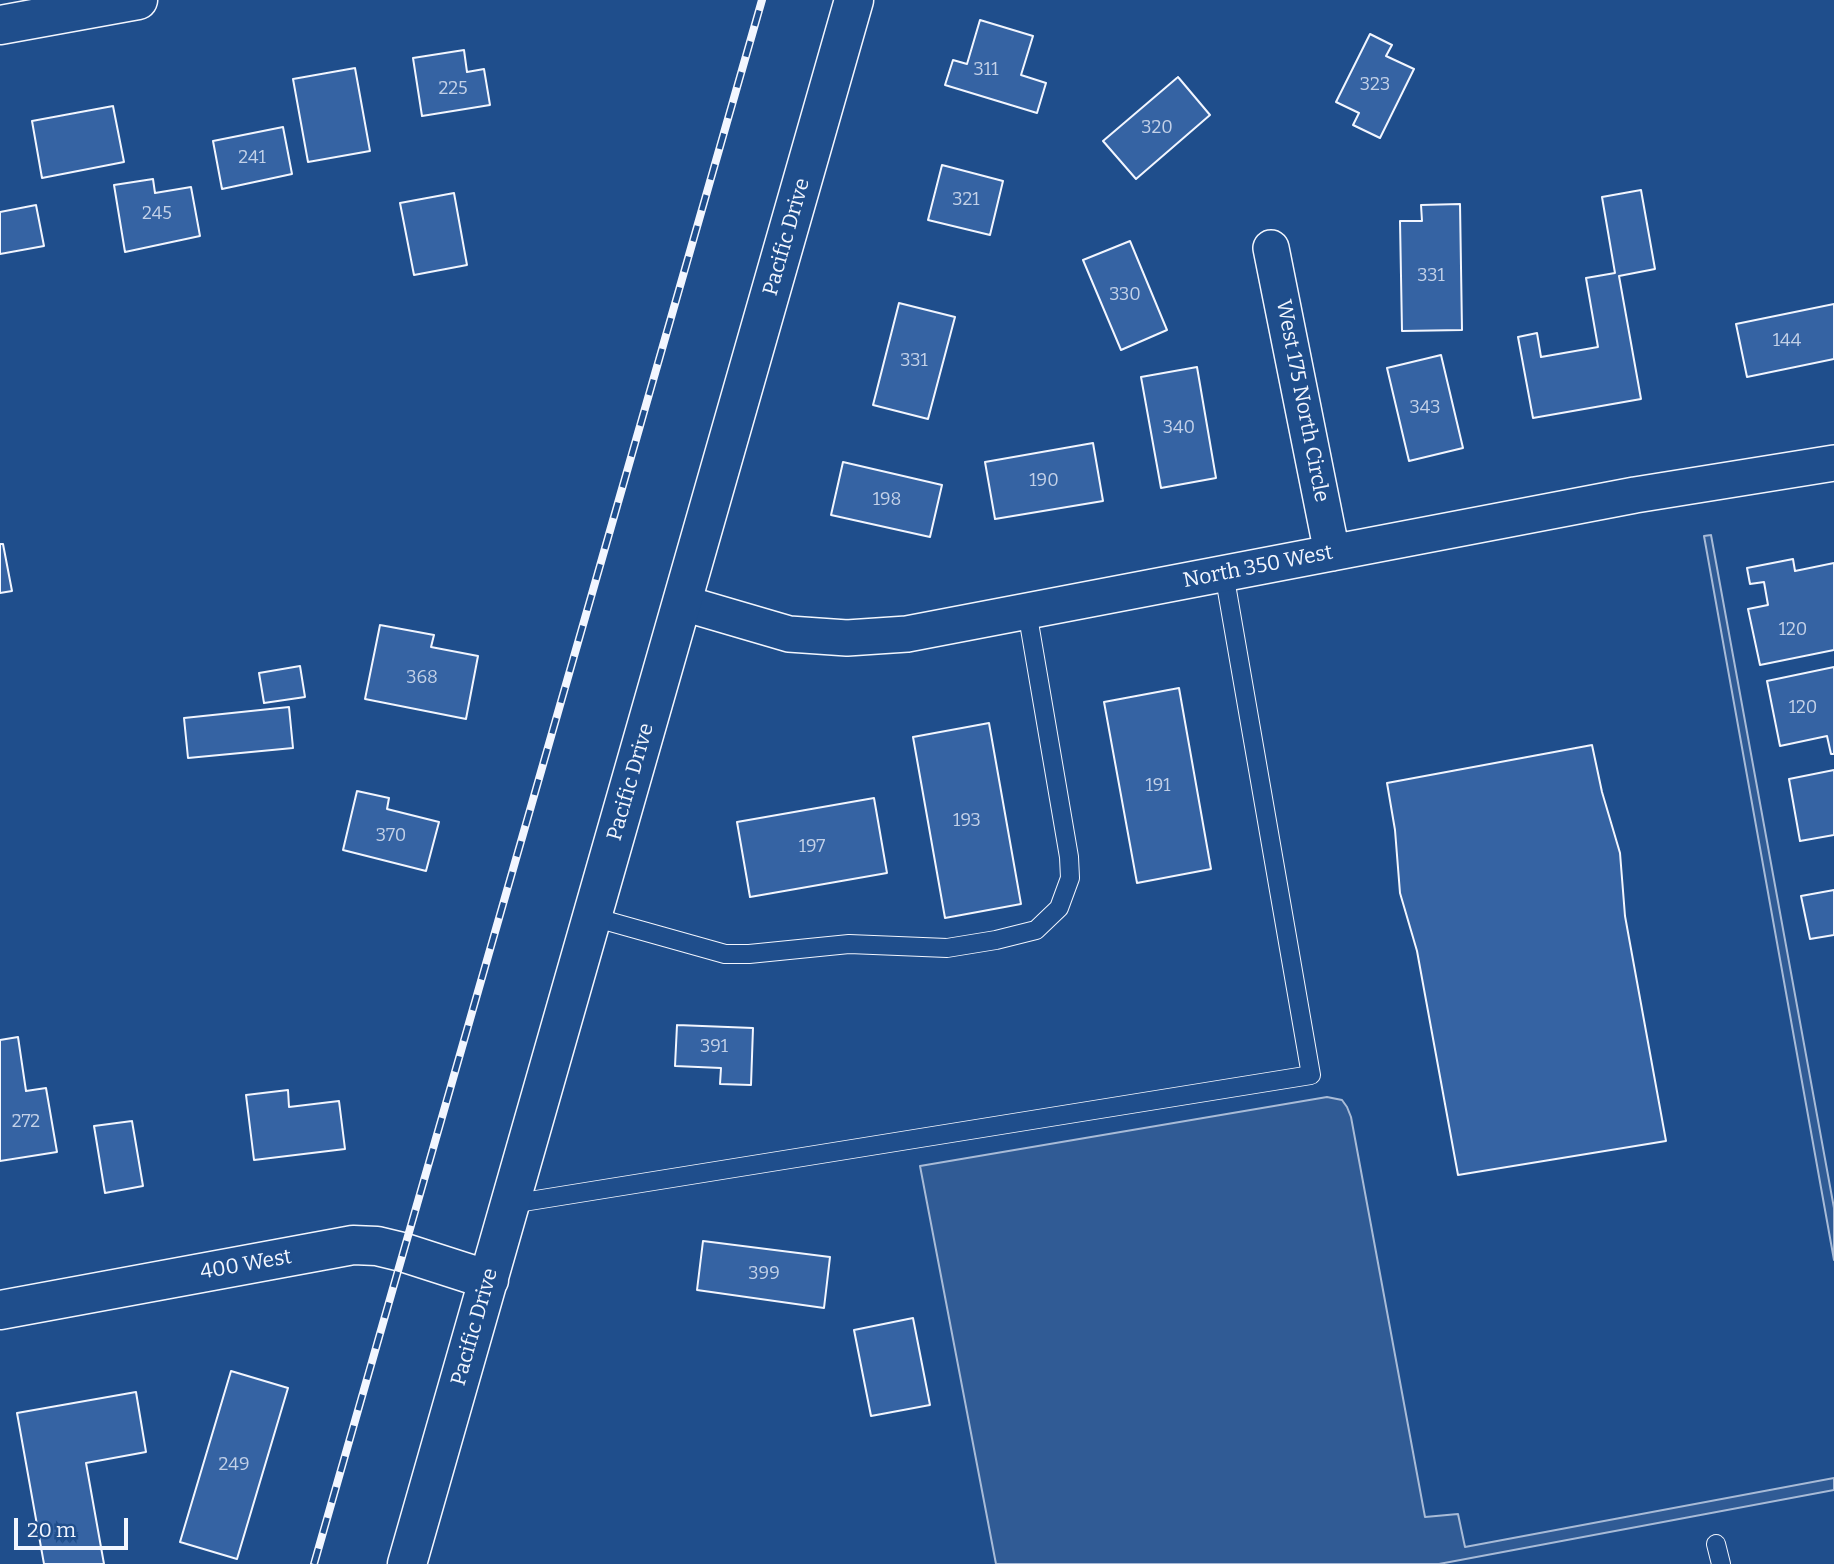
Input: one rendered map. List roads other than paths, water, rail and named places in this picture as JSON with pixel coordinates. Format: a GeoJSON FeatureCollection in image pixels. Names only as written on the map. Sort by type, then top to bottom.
{"type":"FeatureCollection","features":[{"type":"Feature","properties":{"kind":"street"},"geometry":{"type":"LineString","coordinates":[[0,25],[138,0]]}},
{"type":"Feature","properties":{"kind":"street","name":"Pacific Drive"},"geometry":{"type":"LineString","coordinates":[[407,1564],[854,0]]}},
{"type":"Feature","properties":{"kind":"street","name":"West 175 North Circle"},"geometry":{"type":"LineString","coordinates":[[1271,248],[1332,553]]}},
{"type":"Feature","properties":{"kind":"street","name":"North 350 West"},"geometry":{"type":"LineString","coordinates":[[683,603],[789,634],[847,638],[907,634],[1635,495],[1834,463]]}},
{"type":"Feature","properties":{"kind":"street","name":"400 West"},"geometry":{"type":"LineString","coordinates":[[0,1310],[353,1245],[377,1246],[402,1252],[489,1280]]}},
{"type":"Feature","properties":{"kind":"lane"},"geometry":{"type":"LineString","coordinates":[[511,1204],[1311,1074],[1224,573]]}},
{"type":"Feature","properties":{"kind":"lane"},"geometry":{"type":"LineString","coordinates":[[593,917],[725,954],[849,944],[947,948],[1036,930],[1059,908],[1070,878],[1069,857],[1027,611]]}},
{"type":"Feature","properties":{"kind":"lane"},"geometry":{"type":"LineString","coordinates":[[1716,1544],[1721,1564]]}},
{"type":"Feature","properties":{"kind":"railway"},"geometry":{"type":"LineString","coordinates":[[314,1564],[762,0]]}}]}
